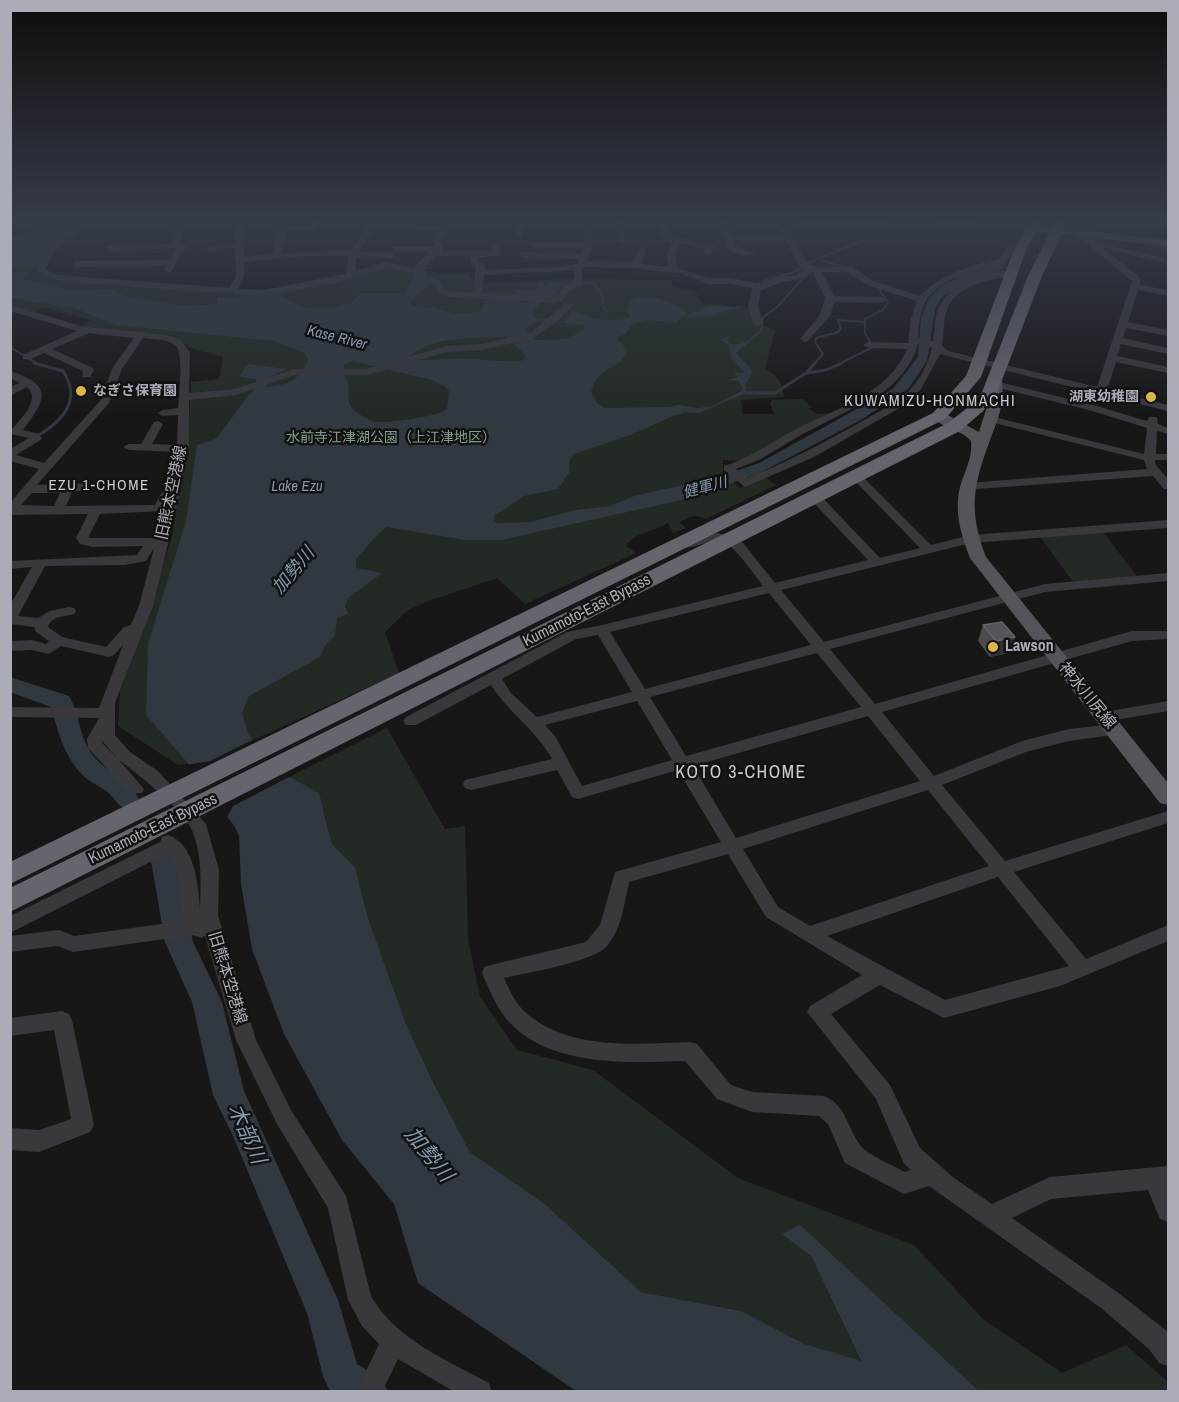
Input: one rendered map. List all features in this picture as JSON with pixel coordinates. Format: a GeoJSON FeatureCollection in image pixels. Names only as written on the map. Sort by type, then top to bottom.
{"type":"FeatureCollection","features":[{"type":"Feature","properties":{"kind":"highway","name":"Kumamoto-East Bypass"},"geometry":{"type":"LineString","coordinates":[[10,901],[188,799],[419,684],[683,543],[939,416],[973,377],[1006,287]]}},
{"type":"Feature","properties":{"kind":"highway","name":"Kumamoto-East Bypass"},"geometry":{"type":"LineString","coordinates":[[419,684],[565,631],[730,539],[954,427],[977,408],[997,377],[1031,287]]}},
{"type":"Feature","properties":{"kind":"highway","name":"Kumamoto-East Bypass"},"geometry":{"type":"LineString","coordinates":[[10,874],[188,799]]}},
{"type":"Feature","properties":{"kind":"main road","name":"神水川尻線"},"geometry":{"type":"LineString","coordinates":[[997,377],[997,397],[967,487],[965,506],[971,539],[978,558],[1167,794]]}},
{"type":"Feature","properties":{"kind":"main road"},"geometry":{"type":"LineString","coordinates":[[939,416],[954,427],[977,438],[979,450]]}},
{"type":"Feature","properties":{"kind":"street"},"geometry":{"type":"LineString","coordinates":[[200,287],[274,292],[298,287]]}},
{"type":"Feature","properties":{"kind":"street"},"geometry":{"type":"LineString","coordinates":[[439,287],[442,292],[477,297],[498,295],[557,299],[569,287]]}},
{"type":"Feature","properties":{"kind":"street"},"geometry":{"type":"LineString","coordinates":[[477,297],[478,287]]}},
{"type":"Feature","properties":{"kind":"street"},"geometry":{"type":"LineString","coordinates":[[758,322],[753,306],[759,287]]}},
{"type":"Feature","properties":{"kind":"street"},"geometry":{"type":"LineString","coordinates":[[805,339],[825,316],[830,299],[824,287]]}},
{"type":"Feature","properties":{"kind":"street"},"geometry":{"type":"LineString","coordinates":[[885,287],[921,298]]}},
{"type":"Feature","properties":{"kind":"street"},"geometry":{"type":"LineString","coordinates":[[934,287],[921,298],[917,310],[911,355],[885,388],[795,434],[745,464],[728,468],[730,471],[745,483],[835,442],[889,410],[912,393],[932,362],[943,309],[949,300],[967,287]]}},
{"type":"Feature","properties":{"kind":"street"},"geometry":{"type":"LineString","coordinates":[[1101,391],[1135,287]]}},
{"type":"Feature","properties":{"kind":"street"},"geometry":{"type":"LineString","coordinates":[[1137,287],[1168,293]]}},
{"type":"Feature","properties":{"kind":"street"},"geometry":{"type":"LineString","coordinates":[[830,299],[881,300]]}},
{"type":"Feature","properties":{"kind":"street"},"geometry":{"type":"LineString","coordinates":[[144,448],[160,419],[185,404],[217,394],[249,388],[297,372],[380,369],[446,350],[482,347],[534,335],[568,304]]}},
{"type":"Feature","properties":{"kind":"street","name":"旧熊本空港線"},"geometry":{"type":"LineString","coordinates":[[10,308],[87,330],[167,338],[183,347],[185,404],[182,449],[169,515],[156,542],[146,606],[114,683],[106,717],[107,736],[110,743],[124,756],[188,799],[205,844],[210,870],[209,916],[213,933],[230,981],[246,1040],[263,1078],[338,1204],[360,1300],[370,1318],[400,1347],[480,1392]]}},
{"type":"Feature","properties":{"kind":"street"},"geometry":{"type":"LineString","coordinates":[[1123,324],[1168,333]]}},
{"type":"Feature","properties":{"kind":"street"},"geometry":{"type":"LineString","coordinates":[[27,357],[87,330]]}},
{"type":"Feature","properties":{"kind":"street"},"geometry":{"type":"LineString","coordinates":[[11,510],[105,401],[117,369],[141,335]]}},
{"type":"Feature","properties":{"kind":"street"},"geometry":{"type":"LineString","coordinates":[[1118,340],[1168,351]]}},
{"type":"Feature","properties":{"kind":"street"},"geometry":{"type":"LineString","coordinates":[[868,345],[914,343],[935,346],[945,353],[978,361],[997,377],[1168,431]]}},
{"type":"Feature","properties":{"kind":"street"},"geometry":{"type":"LineString","coordinates":[[44,349],[89,370],[86,375]]}},
{"type":"Feature","properties":{"kind":"street"},"geometry":{"type":"LineString","coordinates":[[1113,358],[1168,370]]}},
{"type":"Feature","properties":{"kind":"street"},"geometry":{"type":"LineString","coordinates":[[10,374],[28,383],[39,392],[31,415],[13,432]]}},
{"type":"Feature","properties":{"kind":"street"},"geometry":{"type":"LineString","coordinates":[[997,377],[1101,391],[1168,408]]}},
{"type":"Feature","properties":{"kind":"street"},"geometry":{"type":"LineString","coordinates":[[10,393],[28,383]]}},
{"type":"Feature","properties":{"kind":"street"},"geometry":{"type":"LineString","coordinates":[[1154,404],[1149,464],[1168,486]]}},
{"type":"Feature","properties":{"kind":"street"},"geometry":{"type":"LineString","coordinates":[[990,419],[1148,458],[1168,458]]}},
{"type":"Feature","properties":{"kind":"street"},"geometry":{"type":"LineString","coordinates":[[13,432],[35,436],[36,439],[13,460]]}},
{"type":"Feature","properties":{"kind":"street"},"geometry":{"type":"LineString","coordinates":[[129,447],[182,449]]}},
{"type":"Feature","properties":{"kind":"street"},"geometry":{"type":"LineString","coordinates":[[13,460],[46,467]]}},
{"type":"Feature","properties":{"kind":"street"},"geometry":{"type":"LineString","coordinates":[[967,487],[1155,472]]}},
{"type":"Feature","properties":{"kind":"street"},"geometry":{"type":"LineString","coordinates":[[856,476],[928,549]]}},
{"type":"Feature","properties":{"kind":"street"},"geometry":{"type":"LineString","coordinates":[[28,489],[67,489],[89,486]]}},
{"type":"Feature","properties":{"kind":"street"},"geometry":{"type":"LineString","coordinates":[[11,510],[156,509],[160,508],[165,495],[174,486]]}},
{"type":"Feature","properties":{"kind":"street"},"geometry":{"type":"LineString","coordinates":[[59,508],[67,489]]}},
{"type":"Feature","properties":{"kind":"street"},"geometry":{"type":"LineString","coordinates":[[815,497],[876,561]]}},
{"type":"Feature","properties":{"kind":"street"},"geometry":{"type":"LineString","coordinates":[[96,510],[85,531],[84,542],[156,542]]}},
{"type":"Feature","properties":{"kind":"street"},"geometry":{"type":"LineString","coordinates":[[411,721],[493,677],[565,631],[602,630],[971,539],[1168,524]]}},
{"type":"Feature","properties":{"kind":"street"},"geometry":{"type":"LineString","coordinates":[[683,543],[696,545],[718,535],[730,539],[873,709],[1082,967]]}},
{"type":"Feature","properties":{"kind":"street"},"geometry":{"type":"LineString","coordinates":[[10,565],[125,561],[141,558],[156,542]]}},
{"type":"Feature","properties":{"kind":"street"},"geometry":{"type":"LineString","coordinates":[[40,563],[32,584],[20,598],[10,619],[41,623],[48,617],[69,611]]}},
{"type":"Feature","properties":{"kind":"street"},"geometry":{"type":"LineString","coordinates":[[534,723],[1007,596],[1045,588],[1168,577]]}},
{"type":"Feature","properties":{"kind":"street"},"geometry":{"type":"LineString","coordinates":[[41,623],[41,629],[58,641],[109,652],[129,630],[137,629]]}},
{"type":"Feature","properties":{"kind":"street"},"geometry":{"type":"LineString","coordinates":[[602,630],[772,912],[879,975],[944,1009],[1059,978],[1168,933]]}},
{"type":"Feature","properties":{"kind":"street"},"geometry":{"type":"LineString","coordinates":[[493,677],[506,697],[549,740],[578,793],[1131,636],[1168,636]]}},
{"type":"Feature","properties":{"kind":"street"},"geometry":{"type":"LineString","coordinates":[[10,646],[32,645],[49,649],[58,641]]}},
{"type":"Feature","properties":{"kind":"street"},"geometry":{"type":"LineString","coordinates":[[932,1174],[904,1183],[853,1155],[835,1117],[824,1106],[752,1102],[724,1092],[690,1051],[626,1053],[584,1047],[552,1039],[531,1030],[514,1015],[491,973],[591,949],[601,942],[610,924],[621,877],[732,846],[932,783],[1022,747],[1168,706]]}},
{"type":"Feature","properties":{"kind":"street"},"geometry":{"type":"LineString","coordinates":[[10,712],[48,712],[106,717],[94,739],[94,744],[136,789]]}},
{"type":"Feature","properties":{"kind":"street"},"geometry":{"type":"LineString","coordinates":[[471,784],[561,763]]}},
{"type":"Feature","properties":{"kind":"street"},"geometry":{"type":"LineString","coordinates":[[808,935],[1001,868],[1168,817]]}},
{"type":"Feature","properties":{"kind":"street"},"geometry":{"type":"LineString","coordinates":[[10,925],[149,856],[170,843],[185,862],[192,927]]}},
{"type":"Feature","properties":{"kind":"street"},"geometry":{"type":"LineString","coordinates":[[10,945],[59,938],[73,944],[192,927],[213,933]]}},
{"type":"Feature","properties":{"kind":"street"},"geometry":{"type":"LineString","coordinates":[[879,975],[817,1012],[883,1092],[912,1156],[932,1174],[990,1217],[1109,1300],[1158,1340],[1168,1354]]}},
{"type":"Feature","properties":{"kind":"street"},"geometry":{"type":"LineString","coordinates":[[10,1027],[62,1020],[83,1125],[39,1141],[10,1139]]}},
{"type":"Feature","properties":{"kind":"street"},"geometry":{"type":"LineString","coordinates":[[990,1217],[1050,1188],[1161,1178],[1168,1211]]}},
{"type":"Feature","properties":{"kind":"street"},"geometry":{"type":"LineString","coordinates":[[368,1392],[394,1341]]}},
{"type":"Feature","properties":{"kind":"green space","name":"水前寺江津湖公園（上江津地区）"},"geometry":{"type":"Polygon","coordinates":[[[11,287],[179,287],[261,294],[291,287],[679,287],[695,291],[702,303],[749,308],[760,324],[775,330],[765,369],[779,380],[784,397],[741,400],[743,414],[774,414],[770,403],[772,400],[803,399],[811,407],[809,409],[817,414],[832,413],[741,461],[723,460],[723,473],[740,488],[765,477],[776,485],[706,519],[696,516],[689,517],[680,523],[686,528],[673,533],[668,523],[640,535],[626,546],[636,553],[525,604],[497,578],[408,610],[385,632],[399,673],[210,760],[178,765],[118,726],[120,692],[143,630],[172,536],[188,439],[191,382],[219,379],[223,357],[190,348],[183,342],[81,326],[91,320],[43,308],[32,313],[11,306],[11,287]]]}},
{"type":"Feature","properties":{"kind":"green space"},"geometry":{"type":"Polygon","coordinates":[[[1102,531],[1138,577],[1073,582],[1039,535],[1102,531]]]}},
{"type":"Feature","properties":{"kind":"green space"},"geometry":{"type":"Polygon","coordinates":[[[387,728],[445,829],[465,826],[468,938],[480,997],[517,1050],[593,1070],[738,1178],[914,1245],[983,1319],[1062,1373],[1126,1345],[1168,1382],[1168,1391],[979,1391],[906,1324],[783,1234],[811,1256],[861,1362],[805,1344],[741,1311],[641,1292],[545,1204],[470,1152],[406,1024],[368,918],[355,867],[332,844],[324,811],[289,777],[387,728]]]}},
{"type":"Feature","properties":{"kind":"water"},"geometry":{"type":"Polygon","coordinates":[[[11,287],[116,290],[121,295],[183,306],[217,304],[217,298],[279,294],[302,307],[333,308],[352,303],[360,293],[406,293],[408,287],[425,287],[410,302],[412,305],[454,313],[470,313],[482,311],[484,303],[490,300],[532,303],[534,301],[516,295],[515,289],[560,287],[556,296],[540,304],[532,317],[566,322],[572,309],[592,318],[625,319],[631,317],[627,312],[631,300],[646,297],[653,297],[687,311],[685,314],[709,306],[747,305],[710,316],[682,317],[676,323],[651,320],[633,324],[625,334],[617,338],[628,351],[624,358],[599,376],[591,392],[597,403],[605,408],[713,406],[743,390],[739,381],[727,380],[738,377],[734,373],[744,373],[731,356],[728,345],[720,339],[733,335],[727,340],[732,345],[753,339],[736,353],[752,373],[746,383],[746,393],[699,413],[685,412],[633,434],[574,454],[570,459],[569,473],[558,489],[524,496],[494,516],[494,522],[499,523],[531,522],[576,510],[611,506],[634,496],[715,478],[759,463],[893,389],[918,357],[921,318],[929,298],[940,287],[958,287],[942,297],[935,309],[927,361],[908,389],[861,420],[760,473],[686,499],[501,540],[466,540],[387,527],[356,559],[356,568],[382,573],[348,598],[345,606],[348,614],[337,618],[335,635],[326,644],[320,657],[249,696],[242,712],[248,734],[289,777],[319,793],[332,844],[355,867],[368,918],[406,1024],[470,1152],[545,1204],[641,1292],[741,1311],[805,1344],[861,1361],[811,1256],[782,1234],[800,1225],[979,1391],[576,1391],[418,1283],[394,1204],[342,1140],[284,1034],[252,949],[241,884],[239,836],[235,827],[187,762],[146,715],[148,644],[186,521],[197,445],[217,438],[256,388],[256,379],[239,377],[248,364],[287,369],[266,379],[267,387],[293,380],[306,366],[308,359],[303,352],[274,341],[116,325],[74,308],[11,298],[11,287]],[[537,320],[526,331],[536,340],[569,339],[584,329],[585,325],[537,320]],[[507,337],[443,341],[430,344],[409,357],[412,360],[458,358],[526,360],[525,355],[507,337]],[[353,361],[344,365],[343,374],[348,382],[350,405],[368,419],[378,422],[403,420],[443,412],[447,409],[449,391],[446,387],[432,380],[353,361]]]}},
{"type":"Feature","properties":{"kind":"pier"},"geometry":{"type":"Polygon","coordinates":[[[256,738],[293,775],[233,806],[226,819],[186,765],[210,761],[256,738]]]}},
{"type":"Feature","properties":{"kind":"building"},"geometry":{"type":"Polygon","coordinates":[[[1002,622],[1015,637],[996,641],[983,625],[1002,622]]]}},
{"type":"Feature","properties":{"kind":"waterway"},"geometry":{"type":"LineString","coordinates":[[596,287],[602,295],[604,309],[607,311]]}},
{"type":"Feature","properties":{"kind":"waterway"},"geometry":{"type":"LineString","coordinates":[[750,340],[761,331],[763,317],[777,307],[795,287]]}},
{"type":"Feature","properties":{"kind":"waterway"},"geometry":{"type":"LineString","coordinates":[[865,322],[865,319],[883,310],[888,303],[878,287]]}},
{"type":"Feature","properties":{"kind":"waterway"},"geometry":{"type":"LineString","coordinates":[[814,364],[823,354],[815,342],[816,338],[838,332],[841,329],[838,320],[865,322]]}},
{"type":"Feature","properties":{"kind":"waterway"},"geometry":{"type":"LineString","coordinates":[[839,364],[873,347],[865,333],[865,322]]}},
{"type":"Feature","properties":{"kind":"waterway"},"geometry":{"type":"LineString","coordinates":[[10,347],[38,364]]}},
{"type":"Feature","properties":{"kind":"waterway"},"geometry":{"type":"LineString","coordinates":[[34,363],[63,371],[71,391],[67,409],[62,416],[55,424],[37,436]]}},
{"type":"Feature","properties":{"kind":"waterway"},"geometry":{"type":"LineString","coordinates":[[806,373],[815,363]]}},
{"type":"Feature","properties":{"kind":"waterway"},"geometry":{"type":"LineString","coordinates":[[806,373],[826,370],[842,363]]}},
{"type":"Feature","properties":{"kind":"waterway"},"geometry":{"type":"LineString","coordinates":[[743,393],[775,393],[806,373]]}},
{"type":"Feature","properties":{"kind":"waterway","name":"木部川"},"geometry":{"type":"LineString","coordinates":[[10,684],[61,702],[80,755],[92,770],[114,784],[127,799]]}},
{"type":"Feature","properties":{"kind":"waterway","name":"木部川"},"geometry":{"type":"LineString","coordinates":[[163,855],[179,942],[207,1002],[229,1095],[245,1126],[325,1313],[342,1376],[369,1392]]}},
{"type":"Feature","properties":{"kind":"place","name":"なぎさ保育園"},"geometry":{"type":"Point","coordinates":[81,391]}},
{"type":"Feature","properties":{"kind":"place","name":"湖東幼稚園"},"geometry":{"type":"Point","coordinates":[1151,397]}},
{"type":"Feature","properties":{"kind":"place","name":"Lawson"},"geometry":{"type":"Point","coordinates":[993,647]}},
{"type":"Feature","properties":{"kind":"district","name":"KUWAMIZU-HONMACHI"},"geometry":{"type":"Point","coordinates":[930,402]}},
{"type":"Feature","properties":{"kind":"district","name":"EZU 1-CHOME"},"geometry":{"type":"Point","coordinates":[99,486]}},
{"type":"Feature","properties":{"kind":"district","name":"KOTO 3-CHOME"},"geometry":{"type":"Point","coordinates":[741,773]}},
{"type":"Feature","properties":{"kind":"water label","name":"Kase River"},"geometry":{"type":"Point","coordinates":[337,338]}},
{"type":"Feature","properties":{"kind":"water label","name":"Lake Ezu"},"geometry":{"type":"Point","coordinates":[297,487]}},
{"type":"Feature","properties":{"kind":"water label","name":"健軍川"},"geometry":{"type":"Point","coordinates":[705,488]}},
{"type":"Feature","properties":{"kind":"water label","name":"加勢川"},"geometry":{"type":"Point","coordinates":[294,571]}},
{"type":"Feature","properties":{"kind":"water label","name":"加勢川"},"geometry":{"type":"Point","coordinates":[428,1155]}}]}
